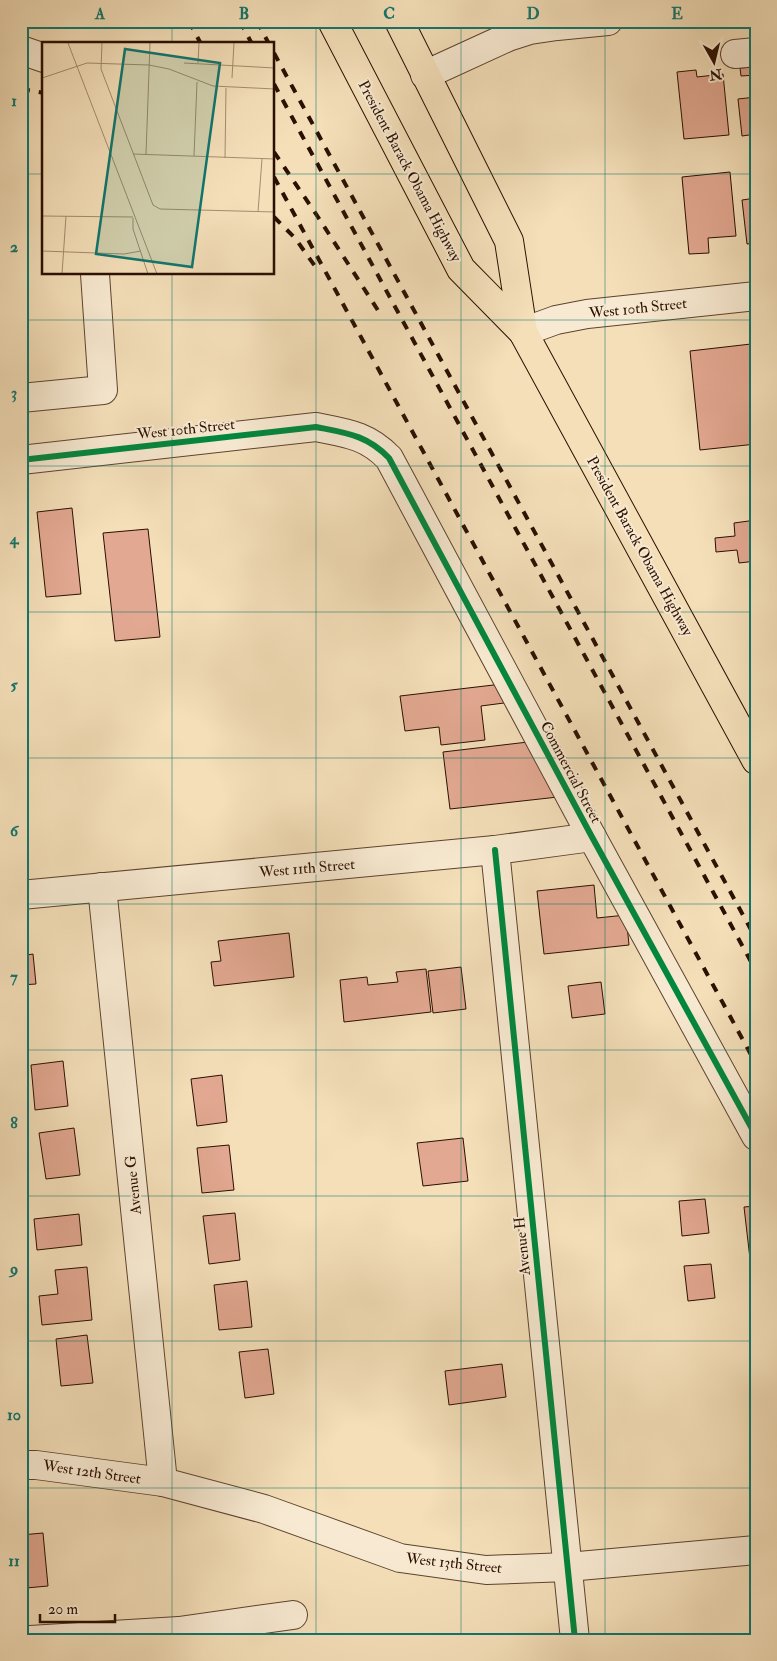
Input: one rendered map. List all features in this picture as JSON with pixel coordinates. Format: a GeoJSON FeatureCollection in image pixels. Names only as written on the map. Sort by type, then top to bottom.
{"type":"FeatureCollection","features":[{"type":"Feature","properties":{"kind":"main road","name":"President Barack Obama Highway"},"geometry":{"type":"LineString","coordinates":[[332,21],[461,268],[523,332],[756,760]]}},
{"type":"Feature","properties":{"kind":"main road","name":"President Barack Obama Highway"},"geometry":{"type":"LineString","coordinates":[[399,21],[509,241],[523,332]]}},
{"type":"Feature","properties":{"kind":"street"},"geometry":{"type":"LineString","coordinates":[[425,75],[508,37],[530,30],[608,21]]}},
{"type":"Feature","properties":{"kind":"street"},"geometry":{"type":"LineString","coordinates":[[21,50],[42,57]]}},
{"type":"Feature","properties":{"kind":"street"},"geometry":{"type":"LineString","coordinates":[[21,398],[103,390],[95,275]]}},
{"type":"Feature","properties":{"kind":"street","name":"West 10th Street"},"geometry":{"type":"LineString","coordinates":[[523,332],[556,320],[587,314],[756,296]]}},
{"type":"Feature","properties":{"kind":"street","name":"West 10th Street"},"geometry":{"type":"LineString","coordinates":[[21,460],[316,427],[352,434]]}},
{"type":"Feature","properties":{"kind":"street","name":"Commercial Street"},"geometry":{"type":"LineString","coordinates":[[352,434],[368,440],[380,448],[389,458],[592,837],[756,1136]]}},
{"type":"Feature","properties":{"kind":"street","name":"West 11th Street"},"geometry":{"type":"LineString","coordinates":[[21,895],[495,850],[592,837]]}},
{"type":"Feature","properties":{"kind":"street","name":"Avenue H"},"geometry":{"type":"LineString","coordinates":[[495,850],[575,1640]]}},
{"type":"Feature","properties":{"kind":"street","name":"Avenue G"},"geometry":{"type":"LineString","coordinates":[[102,887],[163,1482]]}},
{"type":"Feature","properties":{"kind":"street","name":"West 12th Street"},"geometry":{"type":"LineString","coordinates":[[21,1465],[36,1465],[163,1482]]}},
{"type":"Feature","properties":{"kind":"street","name":"West 13th Street"},"geometry":{"type":"LineString","coordinates":[[163,1482],[264,1509],[400,1558],[486,1570],[568,1567],[756,1550]]}},
{"type":"Feature","properties":{"kind":"street"},"geometry":{"type":"LineString","coordinates":[[30,1640],[179,1635],[293,1615]]}},
{"type":"Feature","properties":{"kind":"building"},"geometry":{"type":"Polygon","coordinates":[[[756,67],[756,75],[741,76],[740,68],[756,67]]]}},
{"type":"Feature","properties":{"kind":"building"},"geometry":{"type":"Polygon","coordinates":[[[696,70],[697,77],[723,74],[729,135],[684,139],[677,72],[696,70]]]}},
{"type":"Feature","properties":{"kind":"building"},"geometry":{"type":"Polygon","coordinates":[[[756,97],[756,134],[742,136],[738,99],[756,97]]]}},
{"type":"Feature","properties":{"kind":"building"},"geometry":{"type":"Polygon","coordinates":[[[730,172],[736,236],[708,238],[709,253],[689,254],[682,177],[730,172]]]}},
{"type":"Feature","properties":{"kind":"building"},"geometry":{"type":"Polygon","coordinates":[[[756,198],[756,243],[747,244],[742,200],[756,198]]]}},
{"type":"Feature","properties":{"kind":"building"},"geometry":{"type":"Polygon","coordinates":[[[751,344],[756,386],[756,444],[700,450],[690,351],[751,344]]]}},
{"type":"Feature","properties":{"kind":"building"},"geometry":{"type":"Polygon","coordinates":[[[72,508],[81,594],[46,597],[37,512],[72,508]]]}},
{"type":"Feature","properties":{"kind":"building"},"geometry":{"type":"Polygon","coordinates":[[[756,520],[756,561],[739,563],[737,550],[716,552],[715,538],[735,536],[734,523],[756,520]]]}},
{"type":"Feature","properties":{"kind":"building"},"geometry":{"type":"Polygon","coordinates":[[[148,529],[160,637],[115,641],[103,533],[148,529]]]}},
{"type":"Feature","properties":{"kind":"building"},"geometry":{"type":"Polygon","coordinates":[[[502,684],[504,703],[481,706],[485,740],[441,745],[439,727],[405,731],[400,696],[502,684]]]}},
{"type":"Feature","properties":{"kind":"building"},"geometry":{"type":"Polygon","coordinates":[[[528,742],[558,797],[450,809],[443,752],[528,742]]]}},
{"type":"Feature","properties":{"kind":"building"},"geometry":{"type":"Polygon","coordinates":[[[594,885],[597,918],[626,915],[629,945],[544,954],[537,891],[594,885]]]}},
{"type":"Feature","properties":{"kind":"building"},"geometry":{"type":"Polygon","coordinates":[[[289,933],[294,977],[214,986],[211,962],[221,961],[218,941],[289,933]]]}},
{"type":"Feature","properties":{"kind":"building"},"geometry":{"type":"Polygon","coordinates":[[[33,954],[36,984],[21,985],[21,956],[33,954]]]}},
{"type":"Feature","properties":{"kind":"building"},"geometry":{"type":"Polygon","coordinates":[[[461,967],[466,1009],[433,1013],[428,971],[461,967]]]}},
{"type":"Feature","properties":{"kind":"building"},"geometry":{"type":"Polygon","coordinates":[[[426,969],[431,1012],[344,1022],[340,980],[367,977],[368,985],[398,982],[396,972],[426,969]]]}},
{"type":"Feature","properties":{"kind":"building"},"geometry":{"type":"Polygon","coordinates":[[[601,982],[605,1014],[572,1018],[568,986],[601,982]]]}},
{"type":"Feature","properties":{"kind":"building"},"geometry":{"type":"Polygon","coordinates":[[[63,1061],[68,1106],[35,1110],[31,1065],[63,1061]]]}},
{"type":"Feature","properties":{"kind":"building"},"geometry":{"type":"Polygon","coordinates":[[[222,1075],[227,1122],[197,1126],[191,1079],[222,1075]]]}},
{"type":"Feature","properties":{"kind":"building"},"geometry":{"type":"Polygon","coordinates":[[[74,1128],[80,1175],[46,1179],[39,1133],[74,1128]]]}},
{"type":"Feature","properties":{"kind":"building"},"geometry":{"type":"Polygon","coordinates":[[[463,1138],[468,1181],[423,1186],[417,1143],[463,1138]]]}},
{"type":"Feature","properties":{"kind":"building"},"geometry":{"type":"Polygon","coordinates":[[[229,1145],[234,1190],[202,1193],[197,1148],[229,1145]]]}},
{"type":"Feature","properties":{"kind":"building"},"geometry":{"type":"Polygon","coordinates":[[[705,1199],[709,1233],[682,1236],[679,1201],[705,1199]]]}},
{"type":"Feature","properties":{"kind":"building"},"geometry":{"type":"Polygon","coordinates":[[[756,1206],[756,1302],[755,1302],[744,1207],[756,1206]]]}},
{"type":"Feature","properties":{"kind":"building"},"geometry":{"type":"Polygon","coordinates":[[[235,1213],[240,1260],[209,1264],[203,1216],[235,1213]]]}},
{"type":"Feature","properties":{"kind":"building"},"geometry":{"type":"Polygon","coordinates":[[[79,1214],[82,1245],[37,1250],[34,1219],[79,1214]]]}},
{"type":"Feature","properties":{"kind":"building"},"geometry":{"type":"Polygon","coordinates":[[[711,1264],[715,1298],[688,1301],[684,1266],[711,1264]]]}},
{"type":"Feature","properties":{"kind":"building"},"geometry":{"type":"Polygon","coordinates":[[[87,1267],[92,1320],[42,1325],[39,1296],[58,1294],[55,1270],[87,1267]]]}},
{"type":"Feature","properties":{"kind":"building"},"geometry":{"type":"Polygon","coordinates":[[[247,1281],[252,1327],[219,1330],[214,1285],[247,1281]]]}},
{"type":"Feature","properties":{"kind":"building"},"geometry":{"type":"Polygon","coordinates":[[[87,1335],[93,1383],[61,1386],[56,1339],[87,1335]]]}},
{"type":"Feature","properties":{"kind":"building"},"geometry":{"type":"Polygon","coordinates":[[[268,1349],[274,1394],[245,1398],[239,1352],[268,1349]]]}},
{"type":"Feature","properties":{"kind":"building"},"geometry":{"type":"Polygon","coordinates":[[[502,1364],[506,1397],[449,1405],[445,1371],[502,1364]]]}},
{"type":"Feature","properties":{"kind":"building"},"geometry":{"type":"Polygon","coordinates":[[[43,1533],[48,1586],[26,1588],[27,1596],[21,1596],[21,1535],[43,1533]]]}},
{"type":"Feature","properties":{"kind":"railway"},"geometry":{"type":"LineString","coordinates":[[189,21],[200,42]]}},
{"type":"Feature","properties":{"kind":"railway"},"geometry":{"type":"LineString","coordinates":[[240,21],[251,42]]}},
{"type":"Feature","properties":{"kind":"railway"},"geometry":{"type":"LineString","coordinates":[[257,21],[268,42]]}},
{"type":"Feature","properties":{"kind":"railway"},"geometry":{"type":"LineString","coordinates":[[275,55],[756,939]]}},
{"type":"Feature","properties":{"kind":"railway"},"geometry":{"type":"LineString","coordinates":[[275,86],[756,971]]}},
{"type":"Feature","properties":{"kind":"railway"},"geometry":{"type":"LineString","coordinates":[[21,89],[42,93]]}},
{"type":"Feature","properties":{"kind":"railway"},"geometry":{"type":"LineString","coordinates":[[275,153],[381,315]]}},
{"type":"Feature","properties":{"kind":"railway"},"geometry":{"type":"LineString","coordinates":[[275,179],[756,1064]]}},
{"type":"Feature","properties":{"kind":"railway"},"geometry":{"type":"LineString","coordinates":[[275,218],[295,238],[317,269]]}},
{"type":"Feature","properties":{"kind":"cycle path"},"geometry":{"type":"LineString","coordinates":[[21,460],[316,427],[356,436],[381,450],[389,458],[592,837],[756,1136]]}},
{"type":"Feature","properties":{"kind":"cycle path"},"geometry":{"type":"LineString","coordinates":[[495,850],[575,1640]]}}]}
